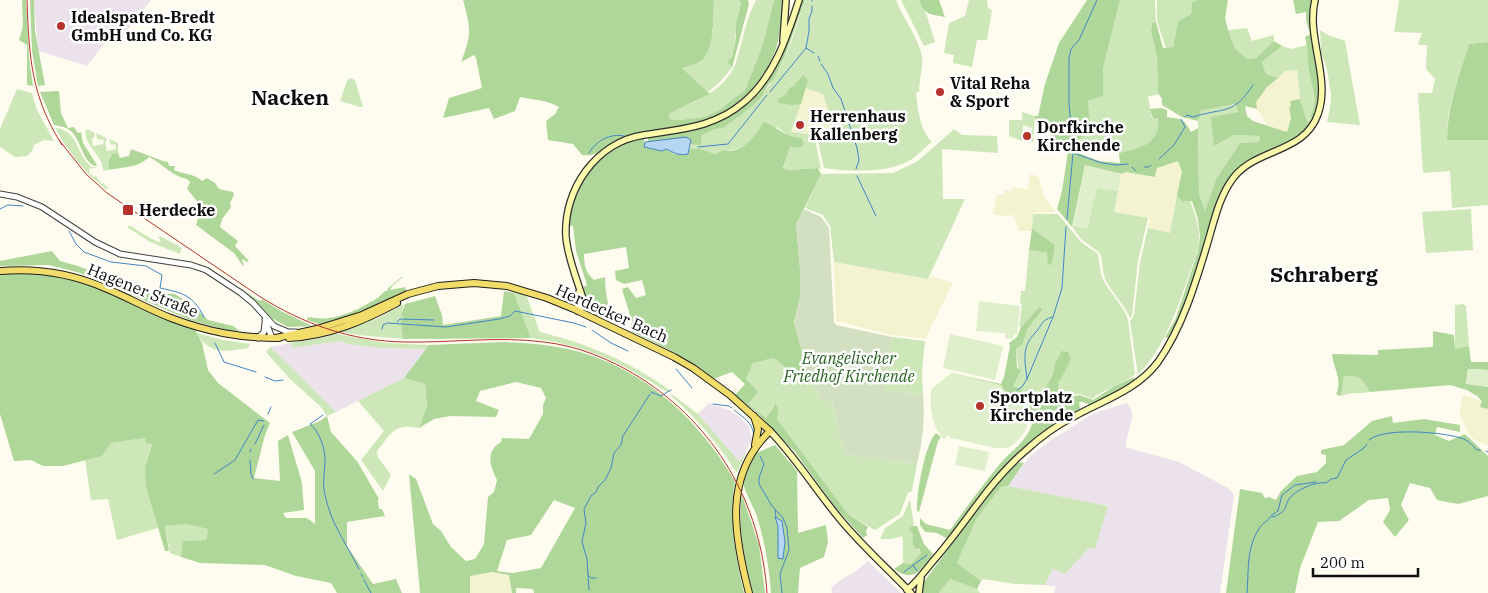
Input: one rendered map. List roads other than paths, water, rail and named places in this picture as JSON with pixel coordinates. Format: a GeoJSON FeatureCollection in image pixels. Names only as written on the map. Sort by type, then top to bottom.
{"type":"FeatureCollection","features":[{"type":"Feature","properties":{"kind":"main road"},"geometry":{"type":"LineString","coordinates":[[784,43],[783,30],[786,0]]}},
{"type":"Feature","properties":{"kind":"main road"},"geometry":{"type":"LineString","coordinates":[[578,311],[580,290],[568,248],[566,226],[572,195],[589,167],[613,146],[631,138],[680,130],[713,121],[743,103],[764,80],[784,43],[798,0]]}},
{"type":"Feature","properties":{"kind":"main road"},"geometry":{"type":"LineString","coordinates":[[749,593],[739,555],[736,514],[741,478],[747,462],[754,449],[770,431],[792,455],[840,519],[871,554],[909,591],[957,534],[995,481],[1025,451],[1064,422],[1131,388],[1142,380],[1158,362],[1176,330],[1190,297],[1221,199],[1230,184],[1248,164],[1295,142],[1310,130],[1317,118],[1322,87],[1312,25],[1315,0]]}},
{"type":"Feature","properties":{"kind":"main road","name":"Hagener Straße"},"geometry":{"type":"LineString","coordinates":[[0,271],[59,273],[85,280],[177,320],[214,332],[246,337],[274,338]]}},
{"type":"Feature","properties":{"kind":"main road","name":"Herdecker Bach"},"geometry":{"type":"LineString","coordinates":[[274,338],[317,329],[362,315],[419,291],[455,284],[484,283],[515,288],[547,298],[578,311],[646,342],[690,366],[753,415],[770,431]]}},
{"type":"Feature","properties":{"kind":"main road","name":"Herdecker Bach"},"geometry":{"type":"LineString","coordinates":[[274,338],[319,335],[345,327],[374,316],[419,291]]}},
{"type":"Feature","properties":{"kind":"main road"},"geometry":{"type":"LineString","coordinates":[[753,415],[758,432],[754,449]]}},
{"type":"Feature","properties":{"kind":"main road"},"geometry":{"type":"LineString","coordinates":[[919,593],[923,574]]}},
{"type":"Feature","properties":{"kind":"street"},"geometry":{"type":"LineString","coordinates":[[0,194],[17,197],[42,208],[95,242],[120,254],[191,265],[206,270],[241,293],[274,326],[288,332],[302,332]]}},
{"type":"Feature","properties":{"kind":"street"},"geometry":{"type":"LineString","coordinates":[[258,338],[266,329],[262,315]]}},
{"type":"Feature","properties":{"kind":"street"},"geometry":{"type":"LineString","coordinates":[[262,315],[274,338]]}},
{"type":"Feature","properties":{"kind":"street"},"geometry":{"type":"LineString","coordinates":[[274,326],[274,338]]}},
{"type":"Feature","properties":{"kind":"water"},"geometry":{"type":"Polygon","coordinates":[[[686,137],[691,140],[688,154],[685,155],[666,149],[662,151],[644,147],[645,142],[686,137]]]}},
{"type":"Feature","properties":{"kind":"water"},"geometry":{"type":"Polygon","coordinates":[[[775,517],[782,521],[785,542],[783,559],[778,558],[778,526],[775,517]]]}},
{"type":"Feature","properties":{"kind":"waterway"},"geometry":{"type":"LineString","coordinates":[[1073,149],[1069,103],[1069,58],[1071,49],[1079,40],[1097,0]]}},
{"type":"Feature","properties":{"kind":"waterway"},"geometry":{"type":"LineString","coordinates":[[770,92],[806,48],[812,6]]}},
{"type":"Feature","properties":{"kind":"waterway"},"geometry":{"type":"LineString","coordinates":[[806,48],[814,53]]}},
{"type":"Feature","properties":{"kind":"waterway"},"geometry":{"type":"LineString","coordinates":[[818,56],[820,61]]}},
{"type":"Feature","properties":{"kind":"waterway"},"geometry":{"type":"LineString","coordinates":[[821,64],[841,99],[857,148],[859,160],[856,169]]}},
{"type":"Feature","properties":{"kind":"waterway"},"geometry":{"type":"LineString","coordinates":[[1185,117],[1187,115],[1193,117],[1227,109],[1240,102],[1253,85]]}},
{"type":"Feature","properties":{"kind":"waterway"},"geometry":{"type":"LineString","coordinates":[[698,147],[728,144],[767,95]]}},
{"type":"Feature","properties":{"kind":"waterway"},"geometry":{"type":"LineString","coordinates":[[1159,159],[1174,145],[1185,127],[1181,119]]}},
{"type":"Feature","properties":{"kind":"waterway"},"geometry":{"type":"LineString","coordinates":[[589,153],[595,145],[604,139],[619,135],[624,136]]}},
{"type":"Feature","properties":{"kind":"waterway"},"geometry":{"type":"LineString","coordinates":[[1067,219],[1073,153],[1102,163],[1128,164]]}},
{"type":"Feature","properties":{"kind":"waterway"},"geometry":{"type":"LineString","coordinates":[[1144,167],[1151,165]]}},
{"type":"Feature","properties":{"kind":"waterway"},"geometry":{"type":"LineString","coordinates":[[1132,167],[1136,171]]}},
{"type":"Feature","properties":{"kind":"waterway"},"geometry":{"type":"LineString","coordinates":[[857,176],[876,216]]}},
{"type":"Feature","properties":{"kind":"waterway","name":"Herdecker Bach"},"geometry":{"type":"LineString","coordinates":[[0,209],[8,205],[23,206]]}},
{"type":"Feature","properties":{"kind":"waterway"},"geometry":{"type":"LineString","coordinates":[[1017,390],[1022,387],[1027,379],[1053,317],[1062,288],[1066,227]]}},
{"type":"Feature","properties":{"kind":"waterway","name":"Herdecker Bach"},"geometry":{"type":"LineString","coordinates":[[69,231],[76,244],[84,252],[111,262],[146,266],[162,275],[160,288],[187,296],[196,304],[204,317]]}},
{"type":"Feature","properties":{"kind":"waterway","name":"Herdecker Bach"},"geometry":{"type":"LineString","coordinates":[[382,329],[383,325],[387,323],[446,327],[499,319],[510,316],[515,311],[586,327]]}},
{"type":"Feature","properties":{"kind":"waterway"},"geometry":{"type":"LineString","coordinates":[[1027,379],[1025,354],[1028,344],[1043,322],[1052,317]]}},
{"type":"Feature","properties":{"kind":"waterway"},"geometry":{"type":"LineString","coordinates":[[397,322],[400,319],[434,320]]}},
{"type":"Feature","properties":{"kind":"waterway","name":"Herdecker Bach"},"geometry":{"type":"LineString","coordinates":[[592,330],[611,343],[628,351]]}},
{"type":"Feature","properties":{"kind":"waterway","name":"Herdecker Bach"},"geometry":{"type":"LineString","coordinates":[[215,343],[224,362],[256,372]]}},
{"type":"Feature","properties":{"kind":"waterway","name":"Herdecker Bach"},"geometry":{"type":"LineString","coordinates":[[676,369],[692,388]]}},
{"type":"Feature","properties":{"kind":"waterway","name":"Herdecker Bach"},"geometry":{"type":"LineString","coordinates":[[265,377],[275,381],[283,380]]}},
{"type":"Feature","properties":{"kind":"waterway"},"geometry":{"type":"LineString","coordinates":[[651,392],[661,396],[671,390]]}},
{"type":"Feature","properties":{"kind":"waterway"},"geometry":{"type":"LineString","coordinates":[[589,590],[587,559],[582,542],[586,523],[584,509],[591,496],[605,480],[611,468],[614,453],[621,445],[623,436],[650,394]]}},
{"type":"Feature","properties":{"kind":"waterway","name":"Herdecker Bach"},"geometry":{"type":"LineString","coordinates":[[713,404],[732,408]]}},
{"type":"Feature","properties":{"kind":"waterway"},"geometry":{"type":"LineString","coordinates":[[268,414],[271,407]]}},
{"type":"Feature","properties":{"kind":"waterway","name":"Herdecker Bach"},"geometry":{"type":"LineString","coordinates":[[734,410],[749,423],[754,435]]}},
{"type":"Feature","properties":{"kind":"waterway"},"geometry":{"type":"LineString","coordinates":[[323,415],[310,424],[319,435],[324,450],[325,495],[335,524],[359,569]]}},
{"type":"Feature","properties":{"kind":"waterway"},"geometry":{"type":"LineString","coordinates":[[214,474],[235,460],[258,420],[264,421]]}},
{"type":"Feature","properties":{"kind":"waterway"},"geometry":{"type":"LineString","coordinates":[[255,444],[264,425]]}},
{"type":"Feature","properties":{"kind":"waterway"},"geometry":{"type":"LineString","coordinates":[[1369,440],[1387,433],[1441,434],[1461,438],[1468,441],[1477,450],[1480,450]]}},
{"type":"Feature","properties":{"kind":"waterway"},"geometry":{"type":"LineString","coordinates":[[1247,593],[1250,551],[1260,527],[1271,516],[1274,517],[1284,510],[1289,499],[1296,492],[1311,485],[1326,483],[1331,479],[1337,478],[1346,460],[1367,444]]}},
{"type":"Feature","properties":{"kind":"waterway","name":"Herdecker Bach"},"geometry":{"type":"LineString","coordinates":[[760,456],[764,464],[759,484],[772,506],[783,518],[787,528],[789,550],[780,574],[782,593]]}},
{"type":"Feature","properties":{"kind":"waterway"},"geometry":{"type":"LineString","coordinates":[[250,460],[253,479]]}},
{"type":"Feature","properties":{"kind":"waterway"},"geometry":{"type":"LineString","coordinates":[[1272,515],[1278,511],[1282,495],[1295,485],[1316,482]]}},
{"type":"Feature","properties":{"kind":"waterway","name":"Herdecker Bach"},"geometry":{"type":"LineString","coordinates":[[775,510],[776,517]]}},
{"type":"Feature","properties":{"kind":"waterway"},"geometry":{"type":"LineString","coordinates":[[904,572],[927,555]]}},
{"type":"Feature","properties":{"kind":"waterway"},"geometry":{"type":"LineString","coordinates":[[913,565],[917,571]]}},
{"type":"Feature","properties":{"kind":"waterway"},"geometry":{"type":"LineString","coordinates":[[588,575],[591,578],[596,578]]}},
{"type":"Feature","properties":{"kind":"waterway"},"geometry":{"type":"LineString","coordinates":[[364,580],[371,593]]}},
{"type":"Feature","properties":{"kind":"railway"},"geometry":{"type":"LineString","coordinates":[[27,0],[31,58],[38,93],[44,110],[62,145]]}},
{"type":"Feature","properties":{"kind":"railway"},"geometry":{"type":"LineString","coordinates":[[59,140],[86,174],[107,193],[259,296],[310,323],[346,334],[384,341],[527,340],[557,344],[593,354],[617,364],[639,377],[666,396],[690,418],[729,469],[744,498],[755,528],[763,560],[767,593]]}},
{"type":"Feature","properties":{"kind":"place","name":"Idealspaten-Bredt GmbH und Co. KG"},"geometry":{"type":"Point","coordinates":[61,26]}},
{"type":"Feature","properties":{"kind":"place","name":"Vital Reha & Sport"},"geometry":{"type":"Point","coordinates":[940,92]}},
{"type":"Feature","properties":{"kind":"place","name":"Herrenhaus Kallenberg"},"geometry":{"type":"Point","coordinates":[800,125]}},
{"type":"Feature","properties":{"kind":"place","name":"Dorfkirche Kirchende"},"geometry":{"type":"Point","coordinates":[1027,136]}},
{"type":"Feature","properties":{"kind":"place","name":"Herdecke"},"geometry":{"type":"Point","coordinates":[128,210]}},
{"type":"Feature","properties":{"kind":"place","name":"Sportplatz Kirchende"},"geometry":{"type":"Point","coordinates":[980,406]}},
{"type":"Feature","properties":{"kind":"district","name":"Nacken"},"geometry":{"type":"Point","coordinates":[290,97]}},
{"type":"Feature","properties":{"kind":"district","name":"Schraberg"},"geometry":{"type":"Point","coordinates":[1324,274]}},
{"type":"Feature","properties":{"kind":"park label","name":"Evangelischer Friedhof Kirchende"},"geometry":{"type":"Point","coordinates":[849,367]}}]}
